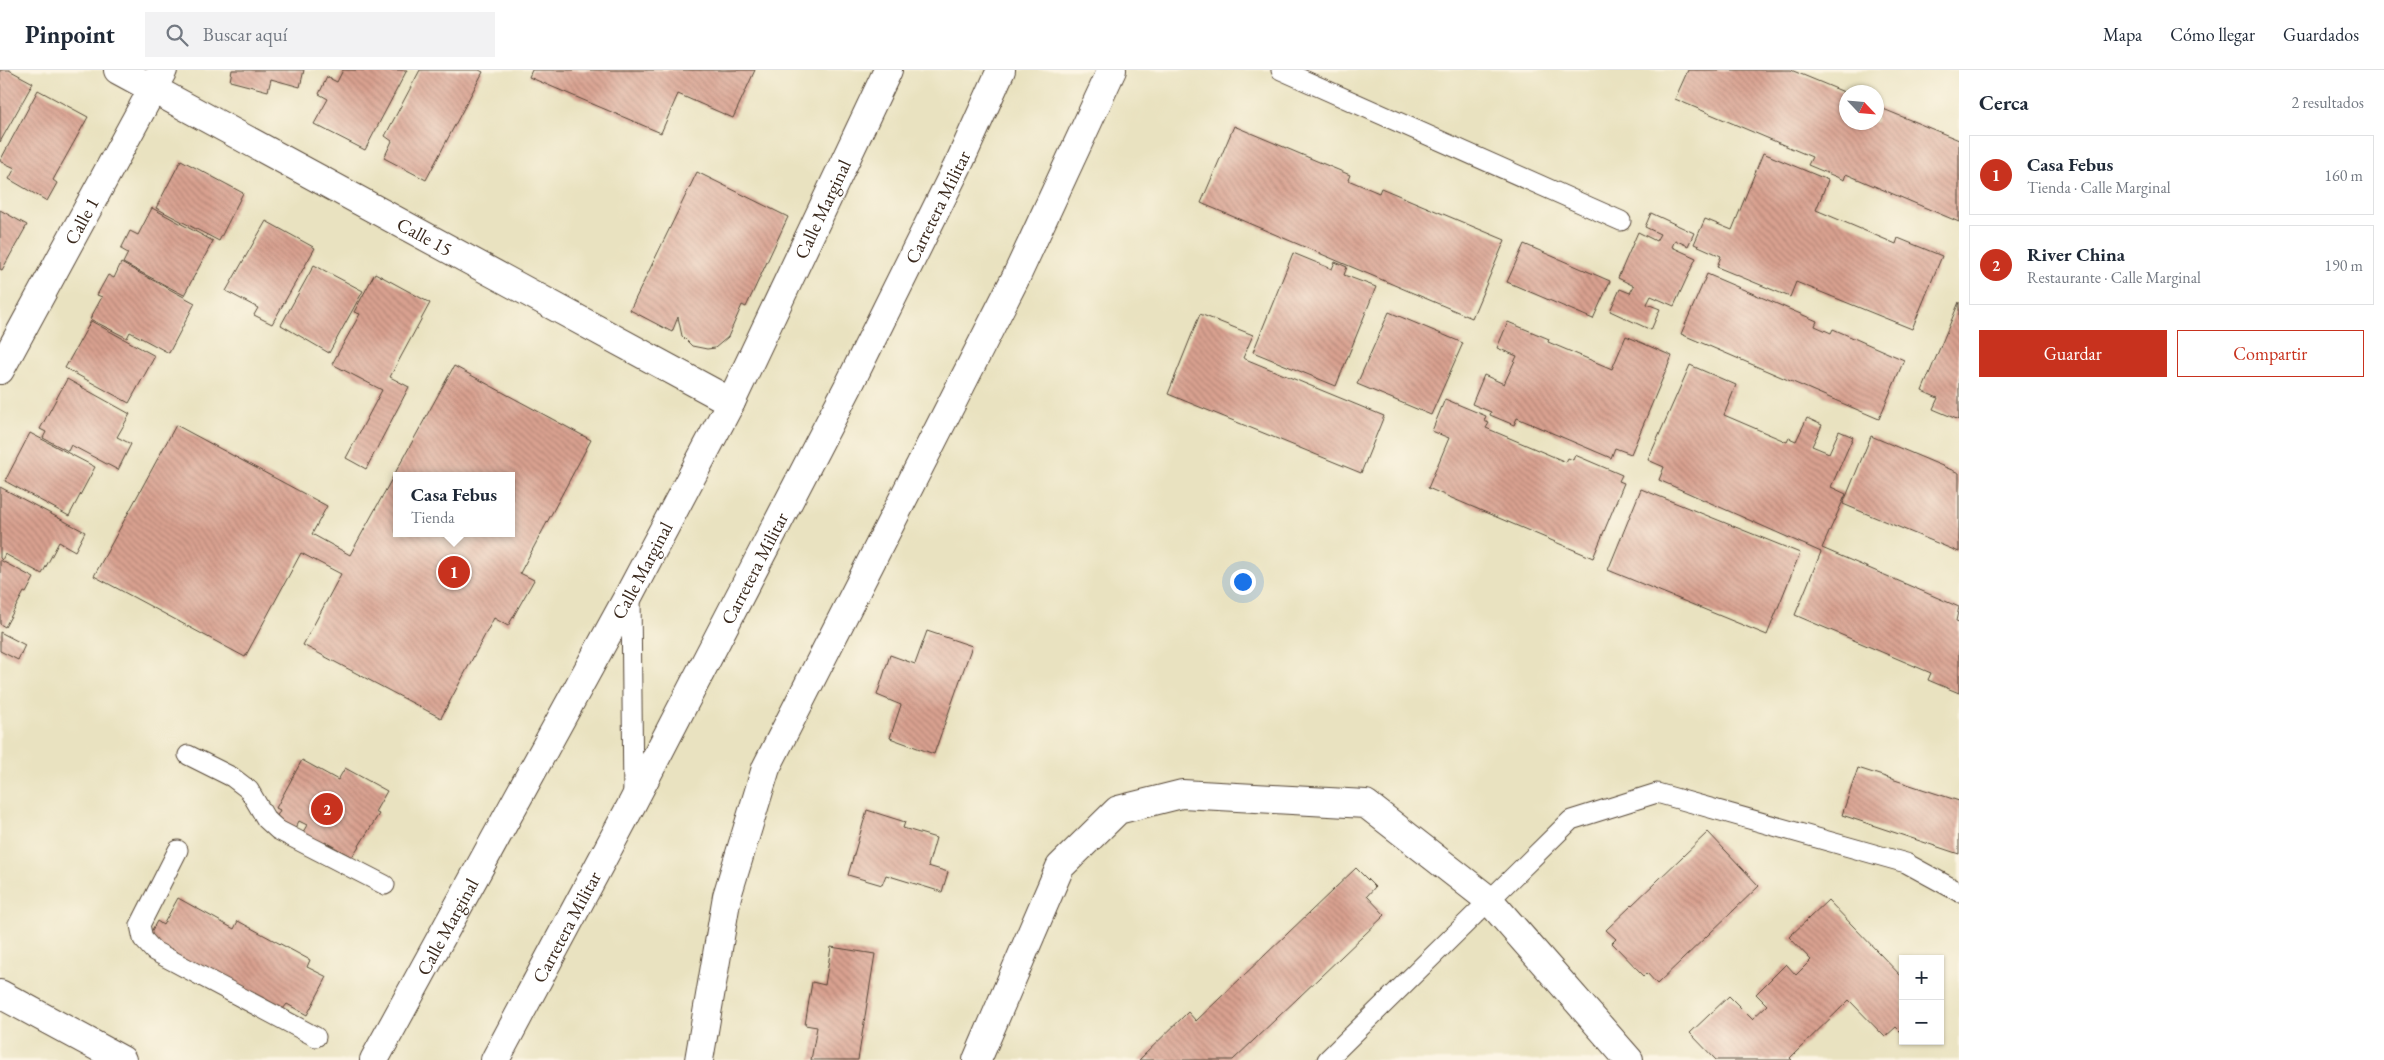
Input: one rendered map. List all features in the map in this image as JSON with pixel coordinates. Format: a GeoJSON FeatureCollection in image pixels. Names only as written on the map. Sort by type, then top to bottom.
{"type":"FeatureCollection","features":[{"type":"Feature","properties":{"kind":"street","name":"Calle 15"},"geometry":{"type":"LineString","coordinates":[[118,70],[158,80],[731,402]]}},
{"type":"Feature","properties":{"kind":"street","name":"Calle Marginal"},"geometry":{"type":"LineString","coordinates":[[374,1060],[630,593],[731,402],[888,70]]}},
{"type":"Feature","properties":{"kind":"street","name":"Carretera Militar"},"geometry":{"type":"LineString","coordinates":[[494,1060],[633,802],[848,387],[961,159],[1001,70]]}},
{"type":"Feature","properties":{"kind":"street"},"geometry":{"type":"LineString","coordinates":[[699,1060],[727,896],[766,768],[1016,276],[1112,70]]}},
{"type":"Feature","properties":{"kind":"street","name":"Calle 1"},"geometry":{"type":"LineString","coordinates":[[0,370],[158,80]]}},
{"type":"Feature","properties":{"kind":"street"},"geometry":{"type":"LineString","coordinates":[[977,1060],[1060,868],[1118,810],[1182,794],[1366,804],[1489,900],[1629,1060]]}},
{"type":"Feature","properties":{"kind":"street"},"geometry":{"type":"LineString","coordinates":[[0,994],[122,1060]]}},
{"type":"Feature","properties":{"kind":"lane"},"geometry":{"type":"LineString","coordinates":[[1281,70],[1621,221]]}},
{"type":"Feature","properties":{"kind":"lane"},"geometry":{"type":"LineString","coordinates":[[630,593],[633,802]]}},
{"type":"Feature","properties":{"kind":"lane"},"geometry":{"type":"LineString","coordinates":[[188,755],[232,777],[250,790],[266,819],[278,830],[315,851],[385,885]]}},
{"type":"Feature","properties":{"kind":"lane"},"geometry":{"type":"LineString","coordinates":[[1327,1060],[1571,820],[1657,792],[1906,863],[1959,892]]}},
{"type":"Feature","properties":{"kind":"lane"},"geometry":{"type":"LineString","coordinates":[[178,850],[140,925],[143,939],[154,951],[316,1037]]}},
{"type":"Feature","properties":{"kind":"building"},"geometry":{"type":"Polygon","coordinates":[[[0,70],[9,70],[33,83],[0,142],[0,70]]]}},
{"type":"Feature","properties":{"kind":"building"},"geometry":{"type":"Polygon","coordinates":[[[232,70],[304,70],[300,87],[271,79],[268,91],[230,81],[232,70]]]}},
{"type":"Feature","properties":{"kind":"building"},"geometry":{"type":"Polygon","coordinates":[[[343,70],[407,70],[365,150],[314,124],[328,99],[319,94],[327,77],[337,82],[343,70]]]}},
{"type":"Feature","properties":{"kind":"building"},"geometry":{"type":"Polygon","coordinates":[[[420,70],[479,70],[483,72],[426,180],[384,158],[392,141],[385,136],[420,70]]]}},
{"type":"Feature","properties":{"kind":"building"},"geometry":{"type":"Polygon","coordinates":[[[532,70],[755,70],[733,118],[678,94],[661,133],[529,77],[532,70]]]}},
{"type":"Feature","properties":{"kind":"building"},"geometry":{"type":"Polygon","coordinates":[[[1688,70],[1791,70],[1839,90],[1839,130],[1884,130],[1884,109],[1959,140],[1959,222],[1846,174],[1844,180],[1808,165],[1812,157],[1675,99],[1688,70]]]}},
{"type":"Feature","properties":{"kind":"building"},"geometry":{"type":"Polygon","coordinates":[[[38,90],[88,117],[53,180],[57,183],[47,201],[9,179],[15,168],[0,161],[38,90]]]}},
{"type":"Feature","properties":{"kind":"building"},"geometry":{"type":"Polygon","coordinates":[[[1234,126],[1350,175],[1348,180],[1379,193],[1381,188],[1505,240],[1472,318],[1201,203],[1234,126]]]}},
{"type":"Feature","properties":{"kind":"building"},"geometry":{"type":"Polygon","coordinates":[[[1763,153],[1828,180],[1816,210],[1896,244],[1898,238],[1942,256],[1912,329],[1796,282],[1790,297],[1717,267],[1721,256],[1694,244],[1705,219],[1732,230],[1763,153]]]}},
{"type":"Feature","properties":{"kind":"building"},"geometry":{"type":"Polygon","coordinates":[[[181,160],[243,193],[219,241],[156,208],[181,160]]]}},
{"type":"Feature","properties":{"kind":"building"},"geometry":{"type":"Polygon","coordinates":[[[697,172],[788,217],[746,307],[742,305],[728,337],[715,348],[707,349],[692,346],[682,336],[678,317],[672,332],[630,310],[697,172]]]}},
{"type":"Feature","properties":{"kind":"building"},"geometry":{"type":"Polygon","coordinates":[[[152,208],[213,241],[184,295],[123,263],[128,253],[121,249],[130,231],[138,235],[152,208]]]}},
{"type":"Feature","properties":{"kind":"building"},"geometry":{"type":"Polygon","coordinates":[[[0,210],[27,225],[2,270],[0,269],[0,210]]]}},
{"type":"Feature","properties":{"kind":"building"},"geometry":{"type":"Polygon","coordinates":[[[1651,213],[1694,233],[1688,246],[1675,240],[1672,247],[1696,258],[1674,306],[1651,296],[1647,304],[1660,309],[1651,330],[1610,311],[1620,289],[1630,293],[1634,286],[1618,278],[1638,232],[1656,241],[1660,234],[1645,227],[1651,213]]]}},
{"type":"Feature","properties":{"kind":"building"},"geometry":{"type":"Polygon","coordinates":[[[266,221],[315,248],[272,324],[254,315],[258,308],[226,291],[266,221]]]}},
{"type":"Feature","properties":{"kind":"building"},"geometry":{"type":"Polygon","coordinates":[[[1524,244],[1610,281],[1593,319],[1507,282],[1524,244]]]}},
{"type":"Feature","properties":{"kind":"building"},"geometry":{"type":"Polygon","coordinates":[[[1293,253],[1332,269],[1335,262],[1347,267],[1344,275],[1376,287],[1336,386],[1253,352],[1293,253]]]}},
{"type":"Feature","properties":{"kind":"building"},"geometry":{"type":"Polygon","coordinates":[[[121,263],[195,303],[169,353],[130,332],[127,338],[90,319],[102,297],[97,295],[108,275],[114,278],[121,263]]]}},
{"type":"Feature","properties":{"kind":"building"},"geometry":{"type":"Polygon","coordinates":[[[314,265],[363,291],[329,353],[281,325],[314,265]]]}},
{"type":"Feature","properties":{"kind":"building"},"geometry":{"type":"Polygon","coordinates":[[[375,273],[430,303],[390,377],[409,387],[366,469],[346,458],[382,390],[332,364],[360,314],[354,312],[375,273]]]}},
{"type":"Feature","properties":{"kind":"building"},"geometry":{"type":"Polygon","coordinates":[[[1707,274],[1817,321],[1815,326],[1831,333],[1833,329],[1904,360],[1879,419],[1681,334],[1707,274]]]}},
{"type":"Feature","properties":{"kind":"building"},"geometry":{"type":"Polygon","coordinates":[[[1959,302],[1959,420],[1933,409],[1938,398],[1922,391],[1959,302]]]}},
{"type":"Feature","properties":{"kind":"building"},"geometry":{"type":"Polygon","coordinates":[[[1389,312],[1463,343],[1431,415],[1357,384],[1389,312]]]}},
{"type":"Feature","properties":{"kind":"building"},"geometry":{"type":"Polygon","coordinates":[[[1200,314],[1253,335],[1243,358],[1384,416],[1361,473],[1168,394],[1200,314]]]}},
{"type":"Feature","properties":{"kind":"building"},"geometry":{"type":"Polygon","coordinates":[[[91,321],[155,356],[129,403],[65,368],[91,321]]]}},
{"type":"Feature","properties":{"kind":"building"},"geometry":{"type":"Polygon","coordinates":[[[1508,322],[1549,339],[1548,342],[1612,369],[1626,336],[1672,356],[1631,454],[1615,448],[1611,458],[1517,418],[1514,425],[1490,415],[1491,412],[1472,404],[1484,375],[1504,384],[1517,356],[1497,348],[1508,322]]]}},
{"type":"Feature","properties":{"kind":"building"},"geometry":{"type":"Polygon","coordinates":[[[1690,365],[1736,385],[1724,415],[1787,442],[1789,438],[1796,441],[1807,418],[1822,425],[1812,446],[1829,453],[1839,431],[1853,437],[1831,487],[1846,494],[1822,548],[1959,607],[1956,621],[1959,622],[1959,693],[1928,680],[1931,673],[1795,615],[1821,552],[1659,480],[1664,467],[1648,460],[1690,365]]]}},
{"type":"Feature","properties":{"kind":"building"},"geometry":{"type":"Polygon","coordinates":[[[454,366],[591,440],[520,573],[534,580],[508,626],[494,618],[441,718],[303,645],[341,574],[301,553],[245,657],[94,576],[176,425],[327,506],[312,534],[350,555],[393,477],[393,537],[515,537],[515,472],[396,472],[454,366]]]}},
{"type":"Feature","properties":{"kind":"building"},"geometry":{"type":"Polygon","coordinates":[[[67,379],[130,414],[117,437],[131,444],[118,470],[71,445],[68,451],[43,438],[46,432],[40,429],[67,379]]]}},
{"type":"Feature","properties":{"kind":"building"},"geometry":{"type":"Polygon","coordinates":[[[1445,399],[1486,416],[1484,421],[1489,423],[1486,428],[1566,462],[1568,458],[1573,460],[1575,455],[1622,475],[1619,481],[1624,483],[1593,558],[1428,488],[1449,438],[1432,431],[1445,399]]]}},
{"type":"Feature","properties":{"kind":"building"},"geometry":{"type":"Polygon","coordinates":[[[30,433],[95,467],[69,516],[5,481],[30,433]]]}},
{"type":"Feature","properties":{"kind":"building"},"geometry":{"type":"Polygon","coordinates":[[[1871,436],[1959,473],[1959,552],[1843,504],[1871,436]]]}},
{"type":"Feature","properties":{"kind":"building"},"geometry":{"type":"Polygon","coordinates":[[[0,487],[85,532],[75,551],[59,542],[42,574],[5,554],[2,560],[0,558],[0,487]]]}},
{"type":"Feature","properties":{"kind":"building"},"geometry":{"type":"Polygon","coordinates":[[[1641,489],[1800,553],[1767,635],[1608,570],[1641,489]]]}},
{"type":"Feature","properties":{"kind":"building"},"geometry":{"type":"Polygon","coordinates":[[[0,560],[34,578],[5,627],[0,624],[0,560]]]}},
{"type":"Feature","properties":{"kind":"building"},"geometry":{"type":"Polygon","coordinates":[[[927,631],[972,646],[934,754],[890,738],[901,705],[877,695],[890,655],[915,664],[927,631]]]}},
{"type":"Feature","properties":{"kind":"building"},"geometry":{"type":"Polygon","coordinates":[[[0,632],[25,645],[18,660],[0,651],[0,632]]]}},
{"type":"Feature","properties":{"kind":"building"},"geometry":{"type":"Polygon","coordinates":[[[302,760],[338,780],[345,768],[387,791],[375,812],[379,814],[352,857],[325,842],[320,850],[299,839],[307,825],[299,821],[293,833],[274,822],[280,810],[276,808],[302,760]]]}},
{"type":"Feature","properties":{"kind":"building"},"geometry":{"type":"Polygon","coordinates":[[[1858,768],[1959,801],[1959,854],[1842,815],[1858,768]]]}},
{"type":"Feature","properties":{"kind":"building"},"geometry":{"type":"Polygon","coordinates":[[[867,810],[905,822],[903,828],[936,838],[928,866],[948,872],[942,892],[886,875],[882,885],[848,875],[867,810]]]}},
{"type":"Feature","properties":{"kind":"building"},"geometry":{"type":"Polygon","coordinates":[[[1708,832],[1759,886],[1657,984],[1647,973],[1644,976],[1612,943],[1616,939],[1606,930],[1708,832]]]}},
{"type":"Feature","properties":{"kind":"building"},"geometry":{"type":"Polygon","coordinates":[[[1356,868],[1375,887],[1367,896],[1385,915],[1233,1060],[1139,1060],[1188,1012],[1196,1021],[1356,868]]]}},
{"type":"Feature","properties":{"kind":"building"},"geometry":{"type":"Polygon","coordinates":[[[178,898],[234,929],[238,921],[310,960],[307,967],[327,977],[307,1015],[287,1004],[283,1009],[145,943],[157,921],[163,925],[178,898]]]}},
{"type":"Feature","properties":{"kind":"building"},"geometry":{"type":"Polygon","coordinates":[[[1828,900],[1899,974],[1899,1030],[1896,1027],[1885,1037],[1849,1000],[1790,1058],[1792,1060],[1716,1060],[1690,1033],[1729,996],[1752,1019],[1767,1005],[1756,994],[1786,964],[1796,975],[1811,960],[1789,937],[1828,900]]]}},
{"type":"Feature","properties":{"kind":"building"},"geometry":{"type":"Polygon","coordinates":[[[831,947],[875,954],[858,1060],[811,1060],[817,1027],[805,1025],[812,982],[825,985],[831,947]]]}},
{"type":"Feature","properties":{"kind":"place","name":"Casa Febus"},"geometry":{"type":"Point","coordinates":[454,572]}},
{"type":"Feature","properties":{"kind":"place","name":"River China"},"geometry":{"type":"Point","coordinates":[327,809]}}]}
